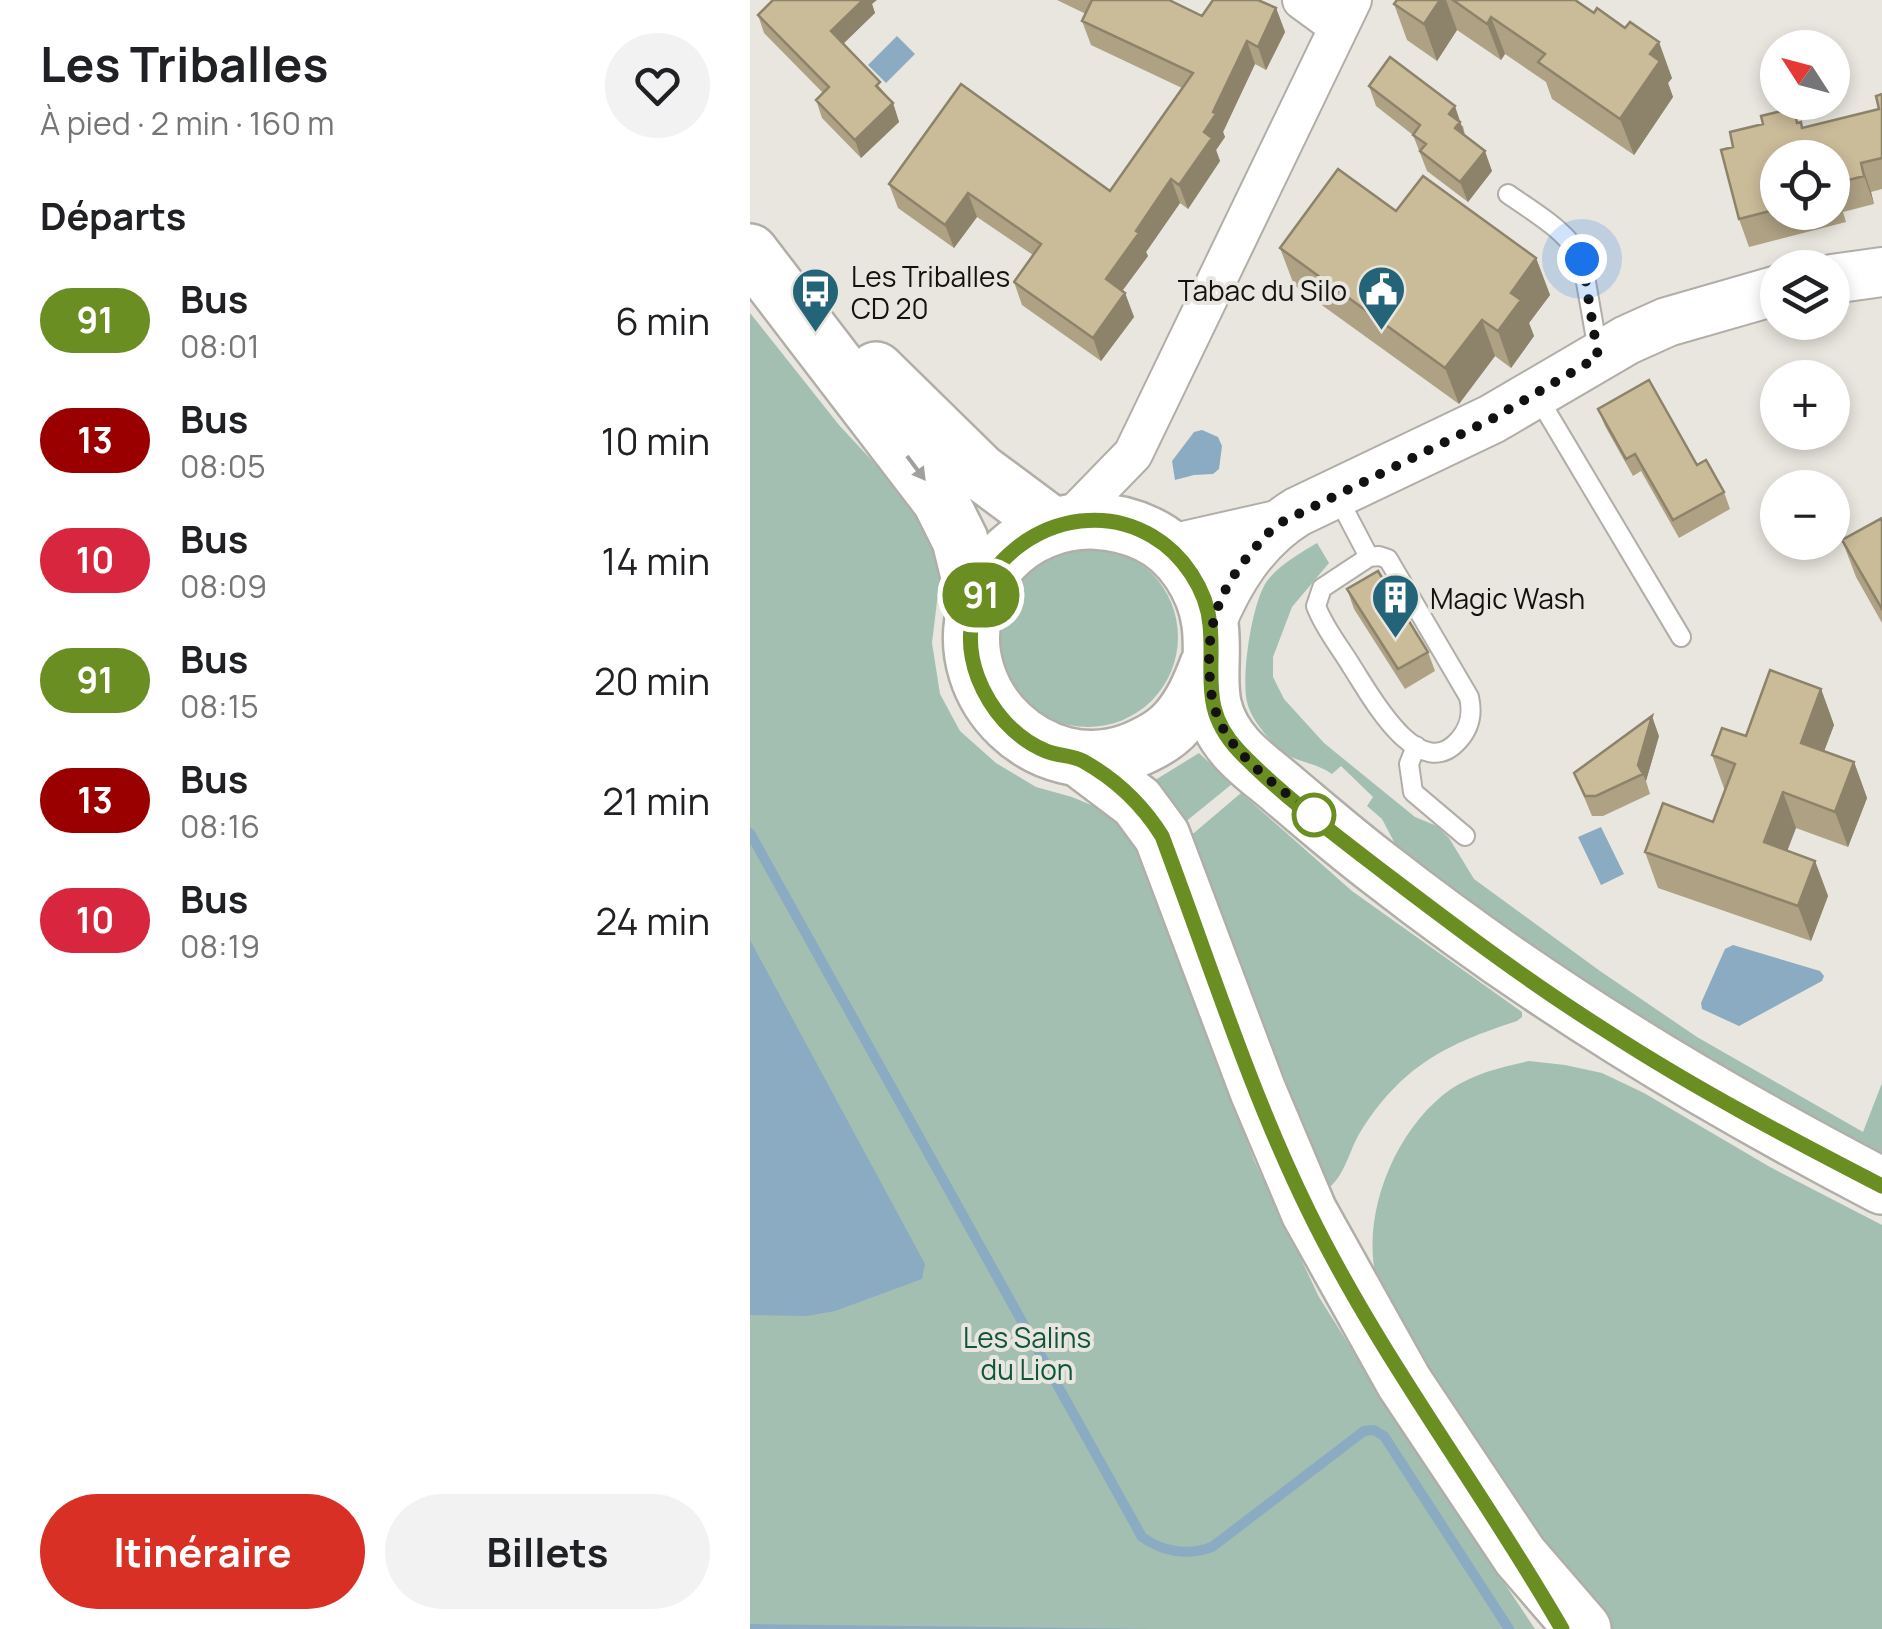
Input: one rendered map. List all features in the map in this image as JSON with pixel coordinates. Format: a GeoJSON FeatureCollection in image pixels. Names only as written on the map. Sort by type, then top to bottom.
{"type":"FeatureCollection","features":[{"type":"Feature","properties":{"kind":"main road"},"geometry":{"type":"LineString","coordinates":[[750,241],[979,471],[1060,524]]}},
{"type":"Feature","properties":{"kind":"main road"},"geometry":{"type":"LineString","coordinates":[[750,252],[940,500],[960,540],[976,605]]}},
{"type":"Feature","properties":{"kind":"main road"},"geometry":{"type":"LineString","coordinates":[[1209,646],[1196,698],[1175,725],[1147,746],[1114,757],[1080,759],[1046,751],[1016,733],[992,706],[976,675],[972,640],[976,605],[993,571],[1020,544],[1060,524],[1104,520],[1161,542],[1190,571],[1204,598],[1216,713],[1238,751],[1342,840],[1456,928],[1607,1032],[1772,1129],[1882,1186]]}},
{"type":"Feature","properties":{"kind":"main road"},"geometry":{"type":"LineString","coordinates":[[1080,759],[1138,802],[1162,836],[1258,1090],[1309,1212],[1404,1382],[1520,1556],[1562,1629]]}},
{"type":"Feature","properties":{"kind":"main road"},"geometry":{"type":"LineString","coordinates":[[1520,1556],[1583,1629]]}},
{"type":"Feature","properties":{"kind":"street"},"geometry":{"type":"LineString","coordinates":[[1060,524],[1133,454],[1346,13],[1302,0]]}},
{"type":"Feature","properties":{"kind":"street"},"geometry":{"type":"LineString","coordinates":[[1850,276],[1882,272]]}},
{"type":"Feature","properties":{"kind":"street"},"geometry":{"type":"LineString","coordinates":[[1133,454],[1136,496],[1161,542],[1276,525],[1477,426],[1667,322],[1760,295]]}},
{"type":"Feature","properties":{"kind":"street"},"geometry":{"type":"LineString","coordinates":[[1209,646],[1236,572],[1276,525]]}},
{"type":"Feature","properties":{"kind":"lane"},"geometry":{"type":"LineString","coordinates":[[1508,194],[1566,236],[1582,259],[1598,357]]}},
{"type":"Feature","properties":{"kind":"lane"},"geometry":{"type":"LineString","coordinates":[[1536,394],[1681,637]]}},
{"type":"Feature","properties":{"kind":"lane"},"geometry":{"type":"LineString","coordinates":[[1336,493],[1369,557]]}},
{"type":"Feature","properties":{"kind":"lane"},"geometry":{"type":"LineString","coordinates":[[1369,557],[1388,559],[1469,698],[1470,722],[1454,746],[1442,750],[1416,746],[1388,723],[1316,606],[1322,588],[1369,557]]}},
{"type":"Feature","properties":{"kind":"lane"},"geometry":{"type":"LineString","coordinates":[[1416,746],[1409,764],[1413,792],[1465,836]]}},
{"type":"Feature","properties":{"kind":"green space","name":"Les Salins du Lion"},"geometry":{"type":"Polygon","coordinates":[[[750,313],[839,425],[917,509],[933,537],[941,568],[932,643],[940,694],[960,731],[996,763],[1036,787],[1103,810],[1132,837],[1254,1160],[1319,1297],[1535,1629],[750,1629],[750,313]]]}},
{"type":"Feature","properties":{"kind":"green space"},"geometry":{"type":"Polygon","coordinates":[[[1317,543],[1329,563],[1292,607],[1273,657],[1273,677],[1284,699],[1324,743],[1415,817],[1437,826],[1474,879],[1697,1037],[1863,1132],[1882,1083],[1882,1156],[1722,1076],[1402,857],[1382,819],[1367,806],[1373,797],[1341,766],[1332,774],[1288,755],[1272,742],[1256,723],[1247,702],[1245,675],[1252,622],[1267,581],[1284,564],[1317,543]]]}},
{"type":"Feature","properties":{"kind":"green space"},"geometry":{"type":"Polygon","coordinates":[[[1088,547],[1122,554],[1152,573],[1171,603],[1178,637],[1171,671],[1152,701],[1122,720],[1088,727],[1054,720],[1024,701],[1005,671],[998,637],[1005,603],[1024,573],[1054,554],[1088,547]]]}},
{"type":"Feature","properties":{"kind":"green space"},"geometry":{"type":"Polygon","coordinates":[[[1199,753],[1232,784],[1184,823],[1152,782],[1199,753]]]}},
{"type":"Feature","properties":{"kind":"green space"},"geometry":{"type":"Polygon","coordinates":[[[1241,793],[1352,891],[1522,1012],[1517,1021],[1447,1049],[1410,1074],[1361,1131],[1331,1186],[1188,838],[1241,793]]]}},
{"type":"Feature","properties":{"kind":"green space"},"geometry":{"type":"Polygon","coordinates":[[[1529,1061],[1602,1073],[1882,1225],[1882,1629],[1613,1629],[1519,1510],[1403,1336],[1383,1298],[1373,1259],[1373,1232],[1386,1176],[1413,1127],[1451,1089],[1479,1075],[1529,1061]]]}},
{"type":"Feature","properties":{"kind":"water"},"geometry":{"type":"Polygon","coordinates":[[[897,36],[915,54],[886,83],[868,65],[897,36]]]}},
{"type":"Feature","properties":{"kind":"water"},"geometry":{"type":"Polygon","coordinates":[[[1202,430],[1218,437],[1222,446],[1219,469],[1213,474],[1175,480],[1172,461],[1194,432],[1202,430]]]}},
{"type":"Feature","properties":{"kind":"water"},"geometry":{"type":"Polygon","coordinates":[[[1601,827],[1624,874],[1601,885],[1578,837],[1601,827]]]}},
{"type":"Feature","properties":{"kind":"water"},"geometry":{"type":"Polygon","coordinates":[[[750,940],[925,1264],[922,1279],[835,1311],[807,1316],[750,1315],[750,940]]]}},
{"type":"Feature","properties":{"kind":"water"},"geometry":{"type":"Polygon","coordinates":[[[1733,945],[1820,971],[1824,976],[1822,981],[1739,1026],[1702,1009],[1701,1003],[1725,949],[1733,945]]]}},
{"type":"Feature","properties":{"kind":"water"},"geometry":{"type":"Polygon","coordinates":[[[750,1624],[1151,1629],[750,1629],[750,1624]]]}},
{"type":"Feature","properties":{"kind":"building"},"geometry":{"type":"Polygon","coordinates":[[[773,0],[863,0],[831,31],[880,82],[876,86],[893,103],[855,140],[816,100],[829,87],[758,15],[773,0]]]}},
{"type":"Feature","properties":{"kind":"building"},"geometry":{"type":"Polygon","coordinates":[[[1092,0],[1169,0],[1202,16],[1213,0],[1258,0],[1276,8],[1258,47],[1247,41],[1213,112],[1216,114],[1204,132],[1212,138],[1179,185],[1171,179],[1106,279],[1125,293],[1093,338],[1014,282],[1041,244],[968,193],[945,225],[889,184],[961,84],[1110,191],[1193,73],[1082,21],[1092,0]]]}},
{"type":"Feature","properties":{"kind":"building"},"geometry":{"type":"Polygon","coordinates":[[[1397,0],[1440,0],[1424,24],[1394,4],[1397,0]]]}},
{"type":"Feature","properties":{"kind":"building"},"geometry":{"type":"Polygon","coordinates":[[[1453,0],[1575,0],[1594,13],[1597,8],[1625,28],[1630,22],[1659,42],[1650,54],[1660,61],[1620,119],[1538,62],[1545,54],[1491,17],[1487,24],[1453,0]]]}},
{"type":"Feature","properties":{"kind":"building"},"geometry":{"type":"Polygon","coordinates":[[[1390,57],[1455,106],[1449,114],[1460,122],[1455,128],[1485,151],[1460,182],[1420,151],[1426,144],[1413,135],[1420,125],[1369,86],[1390,57]]]}},
{"type":"Feature","properties":{"kind":"building"},"geometry":{"type":"Polygon","coordinates":[[[1882,94],[1882,158],[1861,163],[1864,176],[1850,180],[1850,140],[1760,140],[1760,214],[1739,219],[1721,150],[1733,147],[1730,132],[1763,124],[1762,120],[1796,120],[1802,128],[1850,120],[1850,116],[1879,109],[1876,96],[1882,94]]]}},
{"type":"Feature","properties":{"kind":"building"},"geometry":{"type":"Polygon","coordinates":[[[1338,169],[1396,211],[1423,176],[1536,258],[1511,293],[1521,300],[1498,331],[1482,320],[1445,368],[1280,248],[1338,169]]]}},
{"type":"Feature","properties":{"kind":"building"},"geometry":{"type":"Polygon","coordinates":[[[1649,380],[1697,465],[1706,460],[1724,492],[1673,520],[1635,454],[1626,459],[1598,409],[1649,380]]]}},
{"type":"Feature","properties":{"kind":"building"},"geometry":{"type":"Polygon","coordinates":[[[1882,518],[1882,609],[1850,554],[1850,536],[1882,518]]]}},
{"type":"Feature","properties":{"kind":"building","name":"Magic Wash"},"geometry":{"type":"Polygon","coordinates":[[[1378,571],[1428,652],[1398,669],[1347,589],[1378,571]]]}},
{"type":"Feature","properties":{"kind":"building"},"geometry":{"type":"Polygon","coordinates":[[[1770,670],[1821,689],[1801,743],[1854,762],[1835,812],[1783,792],[1764,842],[1815,861],[1798,906],[1645,852],[1663,803],[1713,822],[1735,764],[1712,755],[1722,728],[1746,736],[1770,670]]]}},
{"type":"Feature","properties":{"kind":"building"},"geometry":{"type":"Polygon","coordinates":[[[1652,716],[1638,765],[1643,774],[1596,796],[1585,796],[1574,773],[1652,716]]]}},
{"type":"Feature","properties":{"kind":"waterway"},"geometry":{"type":"LineString","coordinates":[[750,833],[1142,1537],[1176,1551],[1212,1547],[1364,1431],[1374,1430],[1384,1436],[1509,1629]]}},
{"type":"Feature","properties":{"kind":"bus line","name":"91"},"geometry":{"type":"LineString","coordinates":[[1562,1629],[1520,1556],[1404,1382],[1309,1212],[1258,1090],[1162,836],[1124,789],[1080,759],[1046,751],[1016,733],[992,706],[976,675],[972,640],[976,605],[993,571],[1020,544],[1053,526],[1084,519],[1127,526],[1171,549],[1190,571],[1204,598],[1210,626],[1210,690],[1222,727],[1238,751],[1342,840],[1456,928],[1607,1032],[1772,1129],[1882,1186]]}},
{"type":"Feature","properties":{"kind":"place","name":"Tabac du Silo"},"geometry":{"type":"Point","coordinates":[1382,332]}},
{"type":"Feature","properties":{"kind":"place","name":"Les Triballes CD 20"},"geometry":{"type":"Point","coordinates":[816,334]}},
{"type":"Feature","properties":{"kind":"place","name":"Magic Wash"},"geometry":{"type":"Point","coordinates":[1395,640]}},
{"type":"Feature","properties":{"kind":"route"},"geometry":{"type":"LineString","coordinates":[[1314,815],[1238,751],[1216,713],[1208,666],[1210,626],[1222,596],[1250,552],[1276,525],[1492,419],[1598,357],[1582,259]]}}]}
